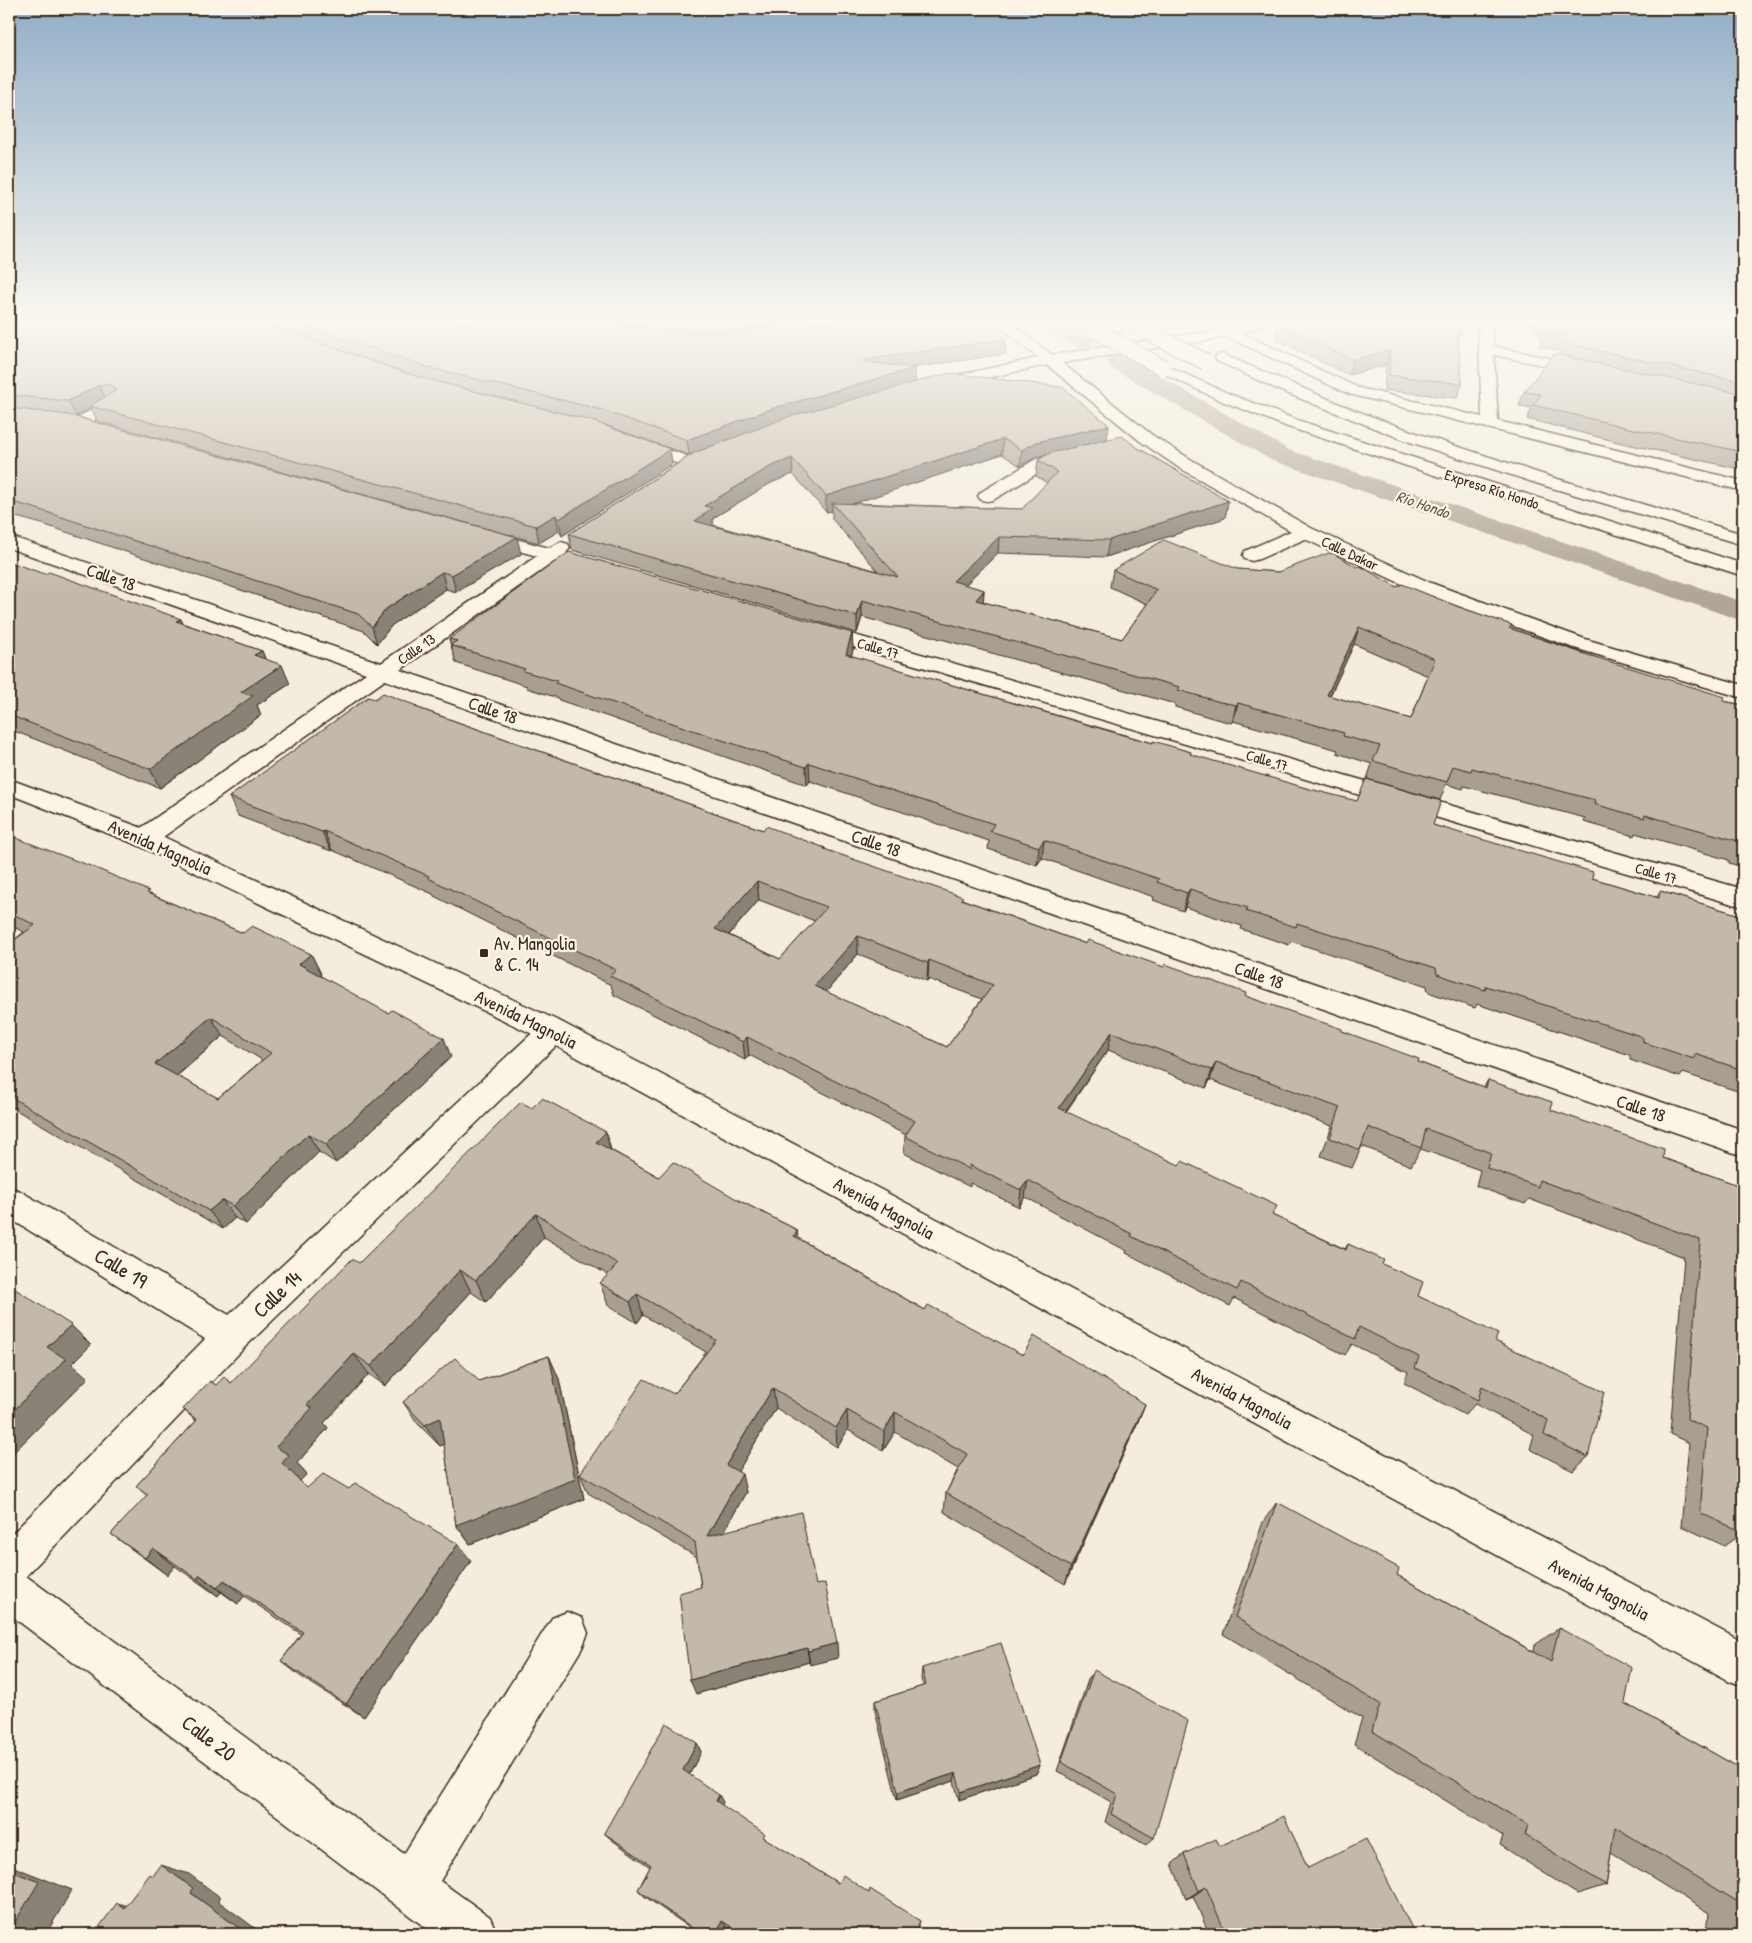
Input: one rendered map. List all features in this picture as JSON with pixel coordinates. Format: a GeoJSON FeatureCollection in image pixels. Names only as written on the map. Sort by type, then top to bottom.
{"type":"FeatureCollection","features":[{"type":"Feature","properties":{"kind":"main road"},"geometry":{"type":"LineString","coordinates":[[91,414],[70,422],[107,431]]}},
{"type":"Feature","properties":{"kind":"main road","name":"Calle Dakar"},"geometry":{"type":"LineString","coordinates":[[1116,414],[1146,438],[1184,463],[1305,532],[1424,587],[1588,646],[1743,692]]}},
{"type":"Feature","properties":{"kind":"main road","name":"Expreso Río Hondo"},"geometry":{"type":"LineString","coordinates":[[1267,414],[1339,439],[1743,570]]}},
{"type":"Feature","properties":{"kind":"main road"},"geometry":{"type":"LineString","coordinates":[[1283,414],[1339,439]]}},
{"type":"Feature","properties":{"kind":"main road"},"geometry":{"type":"LineString","coordinates":[[1347,414],[1362,418]]}},
{"type":"Feature","properties":{"kind":"main road","name":"Expreso Río Hondo"},"geometry":{"type":"LineString","coordinates":[[1351,414],[1488,461],[1743,540]]}},
{"type":"Feature","properties":{"kind":"main road"},"geometry":{"type":"LineString","coordinates":[[1447,414],[1743,486]]}},
{"type":"Feature","properties":{"kind":"main road"},"geometry":{"type":"LineString","coordinates":[[1489,414],[1490,424]]}},
{"type":"Feature","properties":{"kind":"main road"},"geometry":{"type":"LineString","coordinates":[[1127,442],[1146,438]]}},
{"type":"Feature","properties":{"kind":"main road"},"geometry":{"type":"LineString","coordinates":[[626,440],[690,464]]}},
{"type":"Feature","properties":{"kind":"main road"},"geometry":{"type":"LineString","coordinates":[[987,496],[1042,463],[1089,452]]}},
{"type":"Feature","properties":{"kind":"main road"},"geometry":{"type":"LineString","coordinates":[[466,530],[618,573]]}},
{"type":"Feature","properties":{"kind":"main road"},"geometry":{"type":"LineString","coordinates":[[1252,555],[1305,532]]}},
{"type":"Feature","properties":{"kind":"main road","name":"Calle 13"},"geometry":{"type":"LineString","coordinates":[[144,838],[576,538]]}},
{"type":"Feature","properties":{"kind":"main road","name":"Calle 18"},"geometry":{"type":"LineString","coordinates":[[9,542],[1743,1143]]}},
{"type":"Feature","properties":{"kind":"main road","name":"Calle 17"},"geometry":{"type":"LineString","coordinates":[[797,625],[1743,898]]}},
{"type":"Feature","properties":{"kind":"main road","name":"Avenida Magnolia"},"geometry":{"type":"LineString","coordinates":[[9,786],[144,838],[553,1031],[1743,1665]]}},
{"type":"Feature","properties":{"kind":"main road","name":"Calle 14"},"geometry":{"type":"LineString","coordinates":[[9,1566],[232,1336],[553,1031]]}},
{"type":"Feature","properties":{"kind":"main road","name":"Calle 19"},"geometry":{"type":"LineString","coordinates":[[9,1201],[232,1336]]}},
{"type":"Feature","properties":{"kind":"main road","name":"Calle 20"},"geometry":{"type":"LineString","coordinates":[[9,1588],[473,1934]]}},
{"type":"Feature","properties":{"kind":"main road"},"geometry":{"type":"LineString","coordinates":[[410,1887],[567,1632]]}},
{"type":"Feature","properties":{"kind":"building"},"geometry":{"type":"Polygon","coordinates":[[[9,414],[58,414],[69,415],[517,537],[452,575],[442,572],[386,609],[372,627],[358,614],[9,501],[9,414]]]}},
{"type":"Feature","properties":{"kind":"building"},"geometry":{"type":"Polygon","coordinates":[[[119,414],[564,414],[589,420],[670,449],[559,519],[556,515],[536,526],[119,414]]]}},
{"type":"Feature","properties":{"kind":"building"},"geometry":{"type":"Polygon","coordinates":[[[612,414],[759,414],[687,440],[612,414]]]}},
{"type":"Feature","properties":{"kind":"building"},"geometry":{"type":"Polygon","coordinates":[[[800,414],[1095,414],[1109,425],[1037,442],[1022,450],[1003,439],[826,496],[792,458],[770,467],[704,506],[712,508],[695,521],[898,577],[832,503],[1022,509],[1057,472],[1038,460],[1050,453],[1122,436],[1138,448],[1228,501],[1109,540],[999,537],[953,581],[984,590],[976,600],[1122,639],[1157,590],[1113,570],[1164,540],[1237,569],[1278,572],[1329,553],[1334,554],[1397,587],[1402,584],[1459,607],[1512,625],[1509,628],[1582,653],[1725,697],[1723,701],[1743,705],[1743,846],[1742,842],[1645,815],[1644,818],[1594,804],[1595,800],[1472,768],[1471,771],[1453,766],[1447,782],[1373,761],[1380,746],[1343,736],[1344,733],[1238,703],[1236,705],[1220,702],[1178,690],[1180,687],[862,600],[857,616],[569,534],[694,453],[800,414]],[[1359,627],[1327,695],[1411,719],[1435,659],[1359,627]]]}},
{"type":"Feature","properties":{"kind":"building"},"geometry":{"type":"Polygon","coordinates":[[[1569,414],[1743,414],[1743,452],[1569,414]]]}},
{"type":"Feature","properties":{"kind":"building"},"geometry":{"type":"Polygon","coordinates":[[[569,552],[852,633],[846,654],[1123,735],[1191,752],[1190,754],[1306,788],[1357,801],[1366,779],[1441,801],[1433,825],[1593,872],[1592,878],[1659,898],[1660,891],[1743,916],[1743,1070],[1695,1054],[1694,1059],[1643,1042],[1643,1038],[1640,1036],[1486,986],[1485,990],[1437,974],[1436,968],[1297,923],[1296,927],[1246,911],[1248,908],[1190,889],[1187,893],[1157,882],[1159,879],[1044,840],[1039,847],[990,831],[994,824],[809,763],[806,767],[722,740],[555,683],[557,681],[523,671],[525,669],[450,645],[457,641],[449,639],[569,552]]]}},
{"type":"Feature","properties":{"kind":"building"},"geometry":{"type":"Polygon","coordinates":[[[9,562],[45,574],[49,572],[181,619],[176,621],[262,651],[254,655],[282,665],[241,692],[253,696],[150,769],[9,715],[9,562]]]}},
{"type":"Feature","properties":{"kind":"building"},"geometry":{"type":"Polygon","coordinates":[[[383,693],[417,706],[415,707],[763,830],[766,826],[824,849],[963,897],[961,899],[1086,944],[1088,940],[1164,967],[1165,964],[1246,993],[1245,996],[1342,1029],[1342,1031],[1419,1059],[1418,1062],[1486,1088],[1488,1080],[1552,1102],[1551,1110],[1664,1149],[1663,1158],[1743,1187],[1743,1532],[1700,1513],[1707,1428],[1687,1419],[1700,1240],[1539,1180],[1538,1187],[1487,1168],[1491,1153],[1426,1129],[1421,1148],[1368,1127],[1360,1150],[1330,1138],[1340,1108],[1216,1062],[1212,1070],[1112,1032],[1059,1108],[1179,1165],[1182,1161],[1277,1206],[1272,1215],[1346,1250],[1348,1244],[1384,1260],[1382,1264],[1423,1282],[1418,1296],[1498,1334],[1495,1341],[1604,1392],[1588,1457],[1544,1435],[1548,1420],[1482,1386],[1478,1400],[1415,1368],[1419,1357],[1359,1327],[1355,1339],[1241,1282],[1237,1290],[1131,1236],[1132,1234],[1028,1180],[1021,1190],[969,1165],[971,1170],[905,1136],[915,1121],[747,1037],[743,1042],[610,976],[616,970],[428,878],[429,876],[324,831],[322,832],[229,797],[368,697],[375,699],[383,693]],[[757,881],[715,929],[780,959],[827,907],[757,881]],[[858,936],[814,986],[947,1047],[993,985],[929,960],[928,963],[858,936]]]}},
{"type":"Feature","properties":{"kind":"building"},"geometry":{"type":"Polygon","coordinates":[[[9,834],[93,867],[149,891],[147,893],[243,933],[252,926],[311,954],[299,964],[388,1013],[392,1010],[444,1038],[326,1144],[308,1134],[233,1206],[222,1200],[209,1211],[9,1096],[9,944],[35,925],[9,912],[9,834]],[[211,1017],[155,1064],[218,1098],[271,1053],[211,1017]]]}},
{"type":"Feature","properties":{"kind":"building"},"geometry":{"type":"Polygon","coordinates":[[[542,1098],[606,1132],[596,1142],[659,1177],[673,1162],[740,1201],[797,1230],[794,1236],[925,1310],[928,1305],[1023,1355],[1034,1336],[1145,1404],[1071,1567],[946,1493],[967,1454],[895,1412],[884,1432],[847,1410],[836,1428],[773,1388],[726,1465],[742,1474],[707,1536],[801,1512],[816,1585],[825,1583],[837,1643],[808,1651],[807,1648],[690,1680],[679,1593],[701,1587],[695,1542],[580,1474],[644,1379],[674,1394],[716,1340],[637,1294],[630,1302],[600,1283],[618,1264],[536,1214],[476,1280],[460,1270],[371,1366],[354,1354],[307,1405],[312,1408],[276,1447],[289,1455],[282,1463],[307,1488],[323,1474],[349,1489],[355,1483],[458,1544],[346,1704],[281,1661],[303,1632],[224,1580],[217,1588],[200,1575],[197,1579],[153,1548],[145,1558],[111,1534],[148,1494],[136,1486],[197,1420],[183,1409],[210,1381],[216,1385],[224,1377],[231,1383],[352,1259],[359,1263],[521,1102],[532,1108],[542,1098]]]}},
{"type":"Feature","properties":{"kind":"building"},"geometry":{"type":"Polygon","coordinates":[[[9,1285],[71,1325],[47,1347],[66,1359],[9,1415],[9,1285]]]}},
{"type":"Feature","properties":{"kind":"building"},"geometry":{"type":"Polygon","coordinates":[[[549,1356],[575,1479],[456,1525],[440,1418],[425,1425],[403,1402],[455,1358],[479,1381],[549,1356]]]}},
{"type":"Feature","properties":{"kind":"building"},"geometry":{"type":"Polygon","coordinates":[[[1277,1502],[1399,1568],[1397,1575],[1551,1662],[1559,1628],[1632,1668],[1625,1703],[1743,1770],[1743,1905],[1615,1827],[1606,1885],[1525,1835],[1528,1825],[1372,1731],[1380,1704],[1235,1617],[1277,1502]]]}},
{"type":"Feature","properties":{"kind":"building"},"geometry":{"type":"Polygon","coordinates":[[[1001,1643],[1040,1765],[961,1792],[956,1773],[898,1792],[875,1701],[926,1685],[922,1668],[1001,1643]]]}},
{"type":"Feature","properties":{"kind":"building"},"geometry":{"type":"Polygon","coordinates":[[[1094,1670],[1188,1721],[1154,1838],[1111,1814],[1117,1794],[1061,1762],[1094,1670]]]}},
{"type":"Feature","properties":{"kind":"building"},"geometry":{"type":"Polygon","coordinates":[[[666,1723],[697,1743],[683,1770],[719,1795],[716,1801],[765,1834],[763,1837],[838,1883],[843,1875],[869,1893],[870,1889],[920,1921],[915,1934],[743,1934],[722,1921],[716,1934],[701,1934],[638,1890],[651,1865],[604,1833],[666,1723]]]}},
{"type":"Feature","properties":{"kind":"building"},"geometry":{"type":"Polygon","coordinates":[[[1284,1816],[1308,1868],[1366,1839],[1415,1934],[1226,1934],[1206,1887],[1199,1891],[1184,1854],[1216,1839],[1220,1846],[1284,1816]]]}},
{"type":"Feature","properties":{"kind":"building"},"geometry":{"type":"Polygon","coordinates":[[[161,1865],[193,1888],[191,1893],[247,1934],[94,1934],[117,1903],[124,1908],[150,1874],[153,1876],[161,1865]]]}},
{"type":"Feature","properties":{"kind":"building"},"geometry":{"type":"Polygon","coordinates":[[[9,1870],[39,1882],[9,1932],[9,1870]]]}},
{"type":"Feature","properties":{"kind":"building"},"geometry":{"type":"Polygon","coordinates":[[[1743,1913],[1743,1933],[1741,1932],[1743,1913]]]}},
{"type":"Feature","properties":{"kind":"waterway","name":"Río Hondo"},"geometry":{"type":"LineString","coordinates":[[1208,414],[1280,455],[1743,612]]}},
{"type":"Feature","properties":{"kind":"place","name":"Av. Mangolia & C. 14"},"geometry":{"type":"Point","coordinates":[484,953]}}]}
